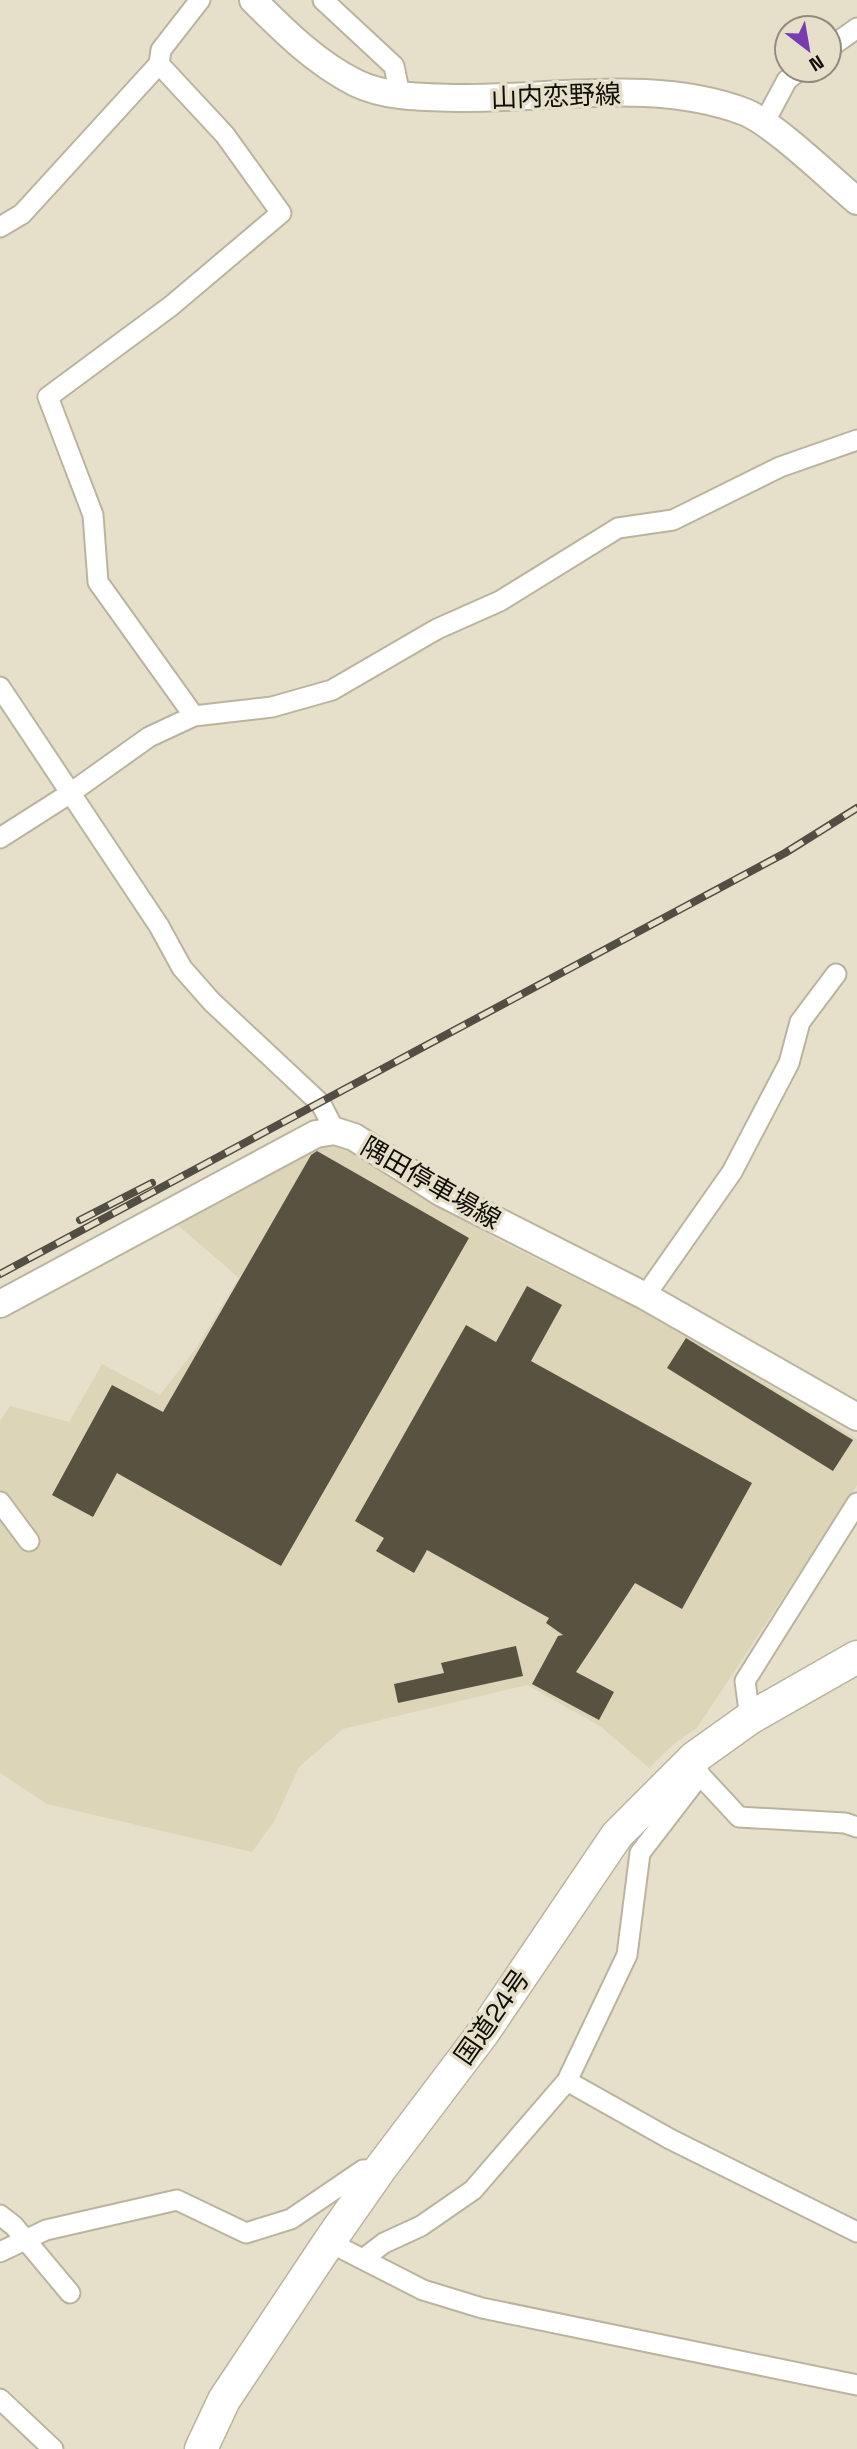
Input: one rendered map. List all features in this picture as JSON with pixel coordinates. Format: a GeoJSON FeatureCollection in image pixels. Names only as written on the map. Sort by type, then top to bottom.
{"type":"FeatureCollection","features":[{"type":"Feature","properties":{"kind":"highway","name":"国道24号"},"geometry":{"type":"LineString","coordinates":[[201,2449],[224,2400],[329,2242],[380,2169],[483,2033],[617,1835],[750,1718],[857,1657]]}},
{"type":"Feature","properties":{"kind":"main road","name":"山内恋野線"},"geometry":{"type":"LineString","coordinates":[[253,0],[321,63],[358,84],[400,95],[469,98],[612,93],[670,95],[714,102],[748,113],[764,123],[857,201]]}},
{"type":"Feature","properties":{"kind":"main road","name":"隅田停車場線"},"geometry":{"type":"LineString","coordinates":[[0,1304],[316,1134],[335,1132],[354,1137],[442,1193],[645,1296],[857,1417]]}},
{"type":"Feature","properties":{"kind":"street"},"geometry":{"type":"LineString","coordinates":[[0,227],[22,214],[159,64],[161,50],[200,0]]}},
{"type":"Feature","properties":{"kind":"street"},"geometry":{"type":"LineString","coordinates":[[323,0],[394,66],[400,95]]}},
{"type":"Feature","properties":{"kind":"street"},"geometry":{"type":"LineString","coordinates":[[159,64],[225,135],[281,213],[171,306],[48,397],[93,515],[98,582],[194,716]]}},
{"type":"Feature","properties":{"kind":"street"},"geometry":{"type":"LineString","coordinates":[[764,123],[786,84]]}},
{"type":"Feature","properties":{"kind":"street"},"geometry":{"type":"LineString","coordinates":[[0,838],[69,794],[149,737],[194,716],[272,707],[332,690],[436,629],[500,601],[618,528],[673,520],[780,467],[857,440]]}},
{"type":"Feature","properties":{"kind":"street"},"geometry":{"type":"LineString","coordinates":[[0,688],[159,926],[182,968],[212,1002],[321,1104],[335,1132]]}},
{"type":"Feature","properties":{"kind":"street"},"geometry":{"type":"LineString","coordinates":[[645,1296],[732,1172],[789,1063],[800,1022],[836,974]]}},
{"type":"Feature","properties":{"kind":"street"},"geometry":{"type":"LineString","coordinates":[[0,1502],[29,1541]]}},
{"type":"Feature","properties":{"kind":"street"},"geometry":{"type":"LineString","coordinates":[[750,1718],[745,1681],[857,1503]]}},
{"type":"Feature","properties":{"kind":"street"},"geometry":{"type":"LineString","coordinates":[[363,2259],[384,2243],[421,2226],[473,2190],[568,2081],[627,1955],[640,1853],[697,1766],[739,1817],[845,1823],[857,1827]]}},
{"type":"Feature","properties":{"kind":"street"},"geometry":{"type":"LineString","coordinates":[[568,2081],[670,2138],[857,2232]]}},
{"type":"Feature","properties":{"kind":"street"},"geometry":{"type":"LineString","coordinates":[[0,2252],[46,2230],[177,2200],[246,2233],[291,2219],[363,2170],[380,2169]]}},
{"type":"Feature","properties":{"kind":"street"},"geometry":{"type":"LineString","coordinates":[[0,2215],[26,2239],[70,2292]]}},
{"type":"Feature","properties":{"kind":"street"},"geometry":{"type":"LineString","coordinates":[[329,2242],[423,2290],[482,2308],[857,2385]]}},
{"type":"Feature","properties":{"kind":"street"},"geometry":{"type":"LineString","coordinates":[[0,2399],[53,2449]]}},
{"type":"Feature","properties":{"kind":"shaded area"},"geometry":{"type":"Polygon","coordinates":[[[322,1139],[336,1139],[498,1240],[672,1326],[857,1439],[857,1485],[697,1728],[674,1744],[649,1768],[600,1726],[527,1685],[343,1729],[299,1767],[274,1822],[252,1852],[47,1804],[0,1773],[0,1421],[10,1406],[69,1422],[102,1364],[160,1395],[194,1351],[239,1278],[173,1221],[322,1139]]]}},
{"type":"Feature","properties":{"kind":"building"},"geometry":{"type":"Polygon","coordinates":[[[317,1151],[469,1238],[281,1566],[117,1473],[93,1517],[52,1495],[112,1385],[163,1412],[311,1155],[317,1151]]]}},
{"type":"Feature","properties":{"kind":"building"},"geometry":{"type":"Polygon","coordinates":[[[527,1286],[562,1305],[531,1361],[752,1483],[682,1609],[635,1583],[576,1672],[614,1692],[599,1720],[532,1684],[558,1636],[563,1635],[546,1623],[549,1618],[427,1550],[414,1573],[376,1551],[384,1538],[355,1521],[466,1325],[496,1342],[527,1286]]]}},
{"type":"Feature","properties":{"kind":"building"},"geometry":{"type":"Polygon","coordinates":[[[686,1338],[853,1440],[833,1471],[667,1368],[686,1338]]]}},
{"type":"Feature","properties":{"kind":"building"},"geometry":{"type":"Polygon","coordinates":[[[516,1646],[523,1676],[398,1703],[394,1684],[444,1673],[441,1663],[516,1646]]]}},
{"type":"Feature","properties":{"kind":"railway"},"geometry":{"type":"LineString","coordinates":[[0,1274],[785,853],[857,808]]}},
{"type":"Feature","properties":{"kind":"railway"},"geometry":{"type":"LineString","coordinates":[[80,1220],[152,1183]]}}]}
